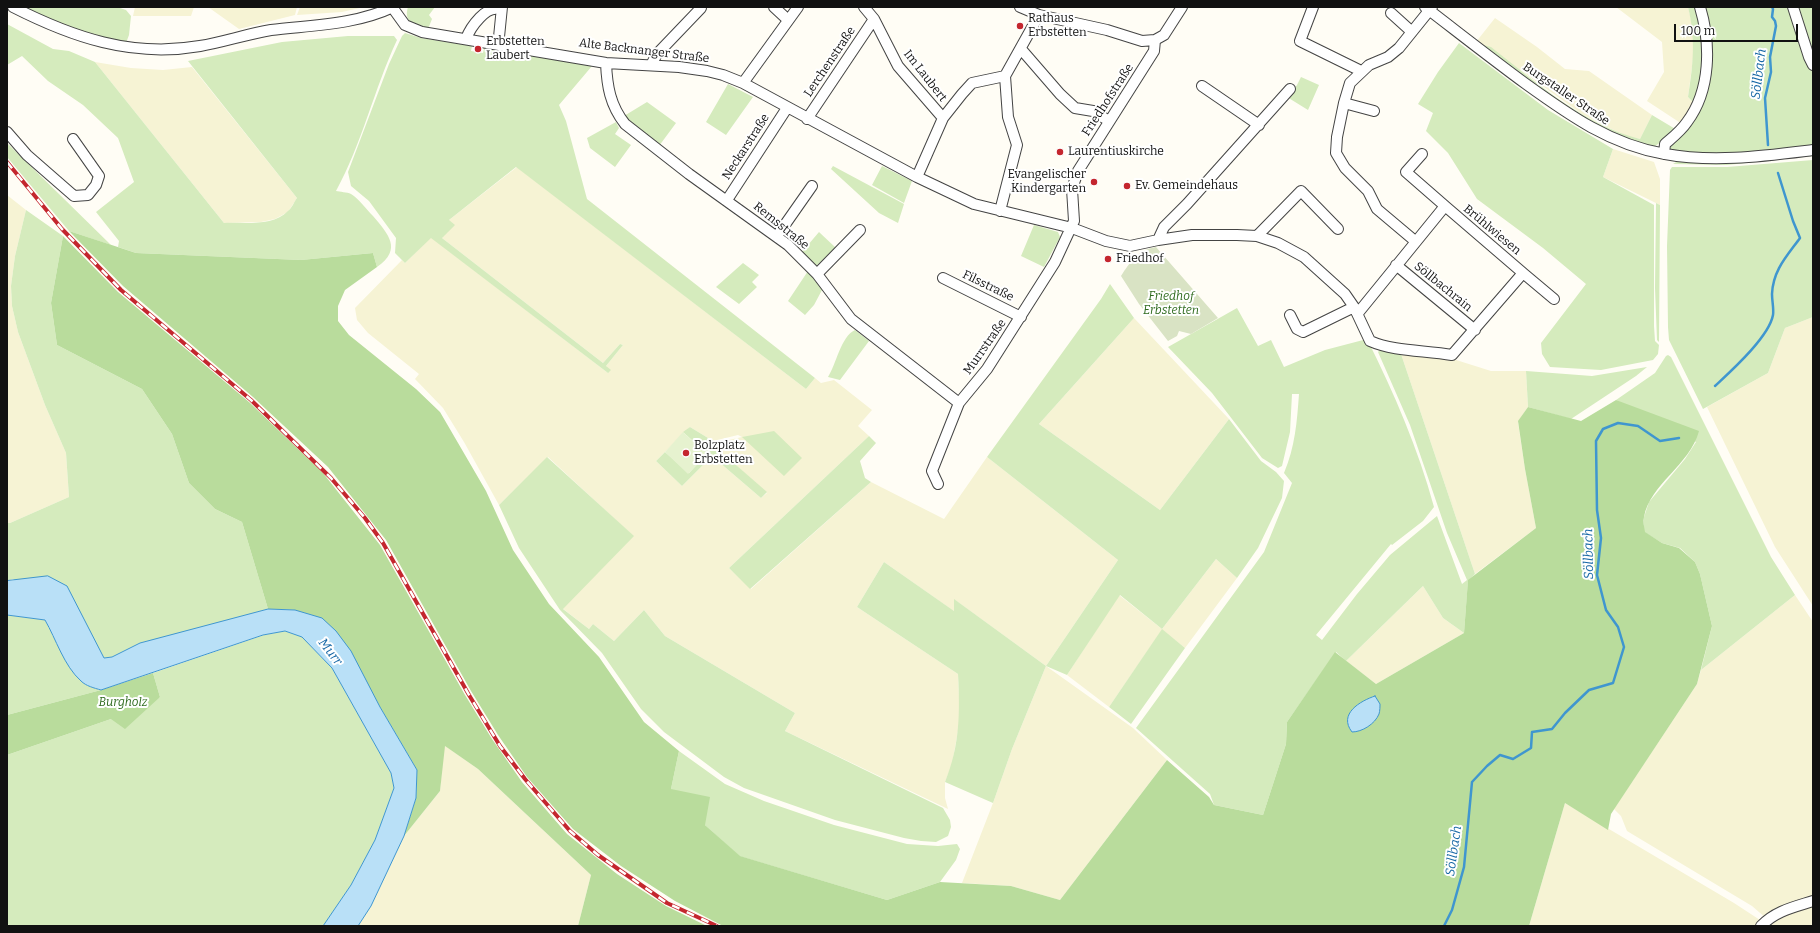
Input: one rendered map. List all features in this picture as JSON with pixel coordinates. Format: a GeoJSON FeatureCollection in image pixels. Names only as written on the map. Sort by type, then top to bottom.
{"type":"FeatureCollection","features":[{"type":"Feature","properties":{"kind":"street","name":"Alte Backnanger Straße"},"geometry":{"type":"LineString","coordinates":[[13,7],[66,32],[93,41],[141,48],[168,49],[200,46],[269,30],[326,24],[369,17],[392,7],[405,25],[412,30],[606,62],[707,71],[723,75],[743,83],[917,177],[974,204],[1072,228]]}},
{"type":"Feature","properties":{"kind":"street"},"geometry":{"type":"LineString","coordinates":[[774,7],[788,20]]}},
{"type":"Feature","properties":{"kind":"street"},"geometry":{"type":"LineString","coordinates":[[743,83],[798,7]]}},
{"type":"Feature","properties":{"kind":"street","name":"Im Laubert"},"geometry":{"type":"LineString","coordinates":[[864,7],[874,19],[898,66],[943,118]]}},
{"type":"Feature","properties":{"kind":"street"},"geometry":{"type":"LineString","coordinates":[[1020,7],[1142,40],[1155,40],[1164,35],[1182,7]]}},
{"type":"Feature","properties":{"kind":"street"},"geometry":{"type":"LineString","coordinates":[[1313,7],[1300,41],[1361,71]]}},
{"type":"Feature","properties":{"kind":"street"},"geometry":{"type":"LineString","coordinates":[[1664,154],[1665,144],[1679,132],[1694,112],[1705,78],[1707,40],[1700,7]]}},
{"type":"Feature","properties":{"kind":"street"},"geometry":{"type":"LineString","coordinates":[[1793,7],[1813,65]]}},
{"type":"Feature","properties":{"kind":"street"},"geometry":{"type":"LineString","coordinates":[[651,65],[657,54],[701,8]]}},
{"type":"Feature","properties":{"kind":"street"},"geometry":{"type":"LineString","coordinates":[[1415,242],[1377,210],[1372,196],[1345,168],[1336,152],[1337,137],[1350,83],[1369,65],[1388,57],[1399,48],[1429,8]]}},
{"type":"Feature","properties":{"kind":"street","name":"Burgstaller Straße"},"geometry":{"type":"LineString","coordinates":[[1429,8],[1479,48],[1560,108],[1607,137],[1664,154],[1723,158],[1813,150]]}},
{"type":"Feature","properties":{"kind":"street"},"geometry":{"type":"LineString","coordinates":[[466,39],[469,31],[485,14],[493,9],[502,9],[499,37],[493,44]]}},
{"type":"Feature","properties":{"kind":"street"},"geometry":{"type":"LineString","coordinates":[[1000,211],[1017,145],[1008,117],[1005,76],[1029,32],[1035,11]]}},
{"type":"Feature","properties":{"kind":"street"},"geometry":{"type":"LineString","coordinates":[[1391,13],[1412,32]]}},
{"type":"Feature","properties":{"kind":"street","name":"Lerchenstraße"},"geometry":{"type":"LineString","coordinates":[[808,119],[874,19]]}},
{"type":"Feature","properties":{"kind":"street","name":"Friedhofstraße"},"geometry":{"type":"LineString","coordinates":[[1072,228],[1074,221],[1072,189],[1078,171],[1154,51],[1155,40]]}},
{"type":"Feature","properties":{"kind":"street"},"geometry":{"type":"LineString","coordinates":[[1021,49],[1060,94],[1075,108],[1092,111],[1109,121]]}},
{"type":"Feature","properties":{"kind":"street","name":"Remsstraße"},"geometry":{"type":"LineString","coordinates":[[606,62],[609,93],[617,113],[624,124],[689,174],[777,236],[817,274],[851,319],[959,403]]}},
{"type":"Feature","properties":{"kind":"street"},"geometry":{"type":"LineString","coordinates":[[917,177],[943,118],[972,83],[1005,76]]}},
{"type":"Feature","properties":{"kind":"street"},"geometry":{"type":"LineString","coordinates":[[1202,86],[1259,125]]}},
{"type":"Feature","properties":{"kind":"street"},"geometry":{"type":"LineString","coordinates":[[1158,240],[1164,227],[1259,125],[1290,89]]}},
{"type":"Feature","properties":{"kind":"street"},"geometry":{"type":"LineString","coordinates":[[1344,103],[1374,111]]}},
{"type":"Feature","properties":{"kind":"street","name":"Neckarstraße"},"geometry":{"type":"LineString","coordinates":[[727,200],[787,108]]}},
{"type":"Feature","properties":{"kind":"street"},"geometry":{"type":"LineString","coordinates":[[7,132],[27,155],[74,196],[88,195],[96,185],[99,176],[73,139]]}},
{"type":"Feature","properties":{"kind":"street","name":"Brühlwiesen"},"geometry":{"type":"LineString","coordinates":[[1422,154],[1406,172],[1554,299]]}},
{"type":"Feature","properties":{"kind":"street"},"geometry":{"type":"LineString","coordinates":[[777,236],[812,186]]}},
{"type":"Feature","properties":{"kind":"street"},"geometry":{"type":"LineString","coordinates":[[1257,236],[1301,191],[1338,229]]}},
{"type":"Feature","properties":{"kind":"street","name":"Brühlwiesen"},"geometry":{"type":"LineString","coordinates":[[1415,242],[1445,206]]}},
{"type":"Feature","properties":{"kind":"street"},"geometry":{"type":"LineString","coordinates":[[1072,228],[1106,241],[1130,246],[1158,240],[1192,236],[1257,236],[1278,243],[1304,257],[1332,281],[1356,310],[1304,332],[1297,328],[1290,315]]}},
{"type":"Feature","properties":{"kind":"street","name":"Murrstraße"},"geometry":{"type":"LineString","coordinates":[[938,484],[932,471],[959,403],[987,369],[1055,262],[1072,228]]}},
{"type":"Feature","properties":{"kind":"street"},"geometry":{"type":"LineString","coordinates":[[817,274],[860,230]]}},
{"type":"Feature","properties":{"kind":"street","name":"Söllbachrain"},"geometry":{"type":"LineString","coordinates":[[1415,242],[1356,310],[1370,341],[1452,355],[1483,320]]}},
{"type":"Feature","properties":{"kind":"street","name":"Söllbachrain"},"geometry":{"type":"LineString","coordinates":[[1396,265],[1475,330]]}},
{"type":"Feature","properties":{"kind":"street","name":"Brühlwiesen"},"geometry":{"type":"LineString","coordinates":[[1483,320],[1523,273]]}},
{"type":"Feature","properties":{"kind":"street","name":"Filsstraße"},"geometry":{"type":"LineString","coordinates":[[943,278],[1021,316]]}},
{"type":"Feature","properties":{"kind":"street"},"geometry":{"type":"LineString","coordinates":[[1761,926],[1777,914],[1813,902]]}},
{"type":"Feature","properties":{"kind":"shaded area"},"geometry":{"type":"Polygon","coordinates":[[[135,7],[194,7],[191,16],[133,16],[135,7]]]}},
{"type":"Feature","properties":{"kind":"shaded area"},"geometry":{"type":"Polygon","coordinates":[[[208,7],[297,7],[295,15],[239,29],[208,7]]]}},
{"type":"Feature","properties":{"kind":"shaded area"},"geometry":{"type":"Polygon","coordinates":[[[300,7],[364,7],[342,12],[297,15],[300,7]]]}},
{"type":"Feature","properties":{"kind":"shaded area"},"geometry":{"type":"Polygon","coordinates":[[[1616,7],[1688,7],[1693,27],[1694,51],[1688,97],[1694,103],[1682,124],[1647,101],[1664,72],[1662,42],[1616,7]]]}},
{"type":"Feature","properties":{"kind":"shaded area"},"geometry":{"type":"Polygon","coordinates":[[[1495,18],[1537,47],[1565,69],[1589,71],[1652,115],[1640,139],[1627,136],[1582,114],[1520,70],[1476,42],[1495,18]]]}},
{"type":"Feature","properties":{"kind":"shaded area"},"geometry":{"type":"Polygon","coordinates":[[[95,62],[131,68],[163,70],[192,67],[297,198],[288,212],[275,219],[261,222],[224,223],[95,62]]]}},
{"type":"Feature","properties":{"kind":"shaded area"},"geometry":{"type":"Polygon","coordinates":[[[1613,149],[1654,162],[1660,179],[1660,205],[1603,177],[1613,149]]]}},
{"type":"Feature","properties":{"kind":"shaded area"},"geometry":{"type":"Polygon","coordinates":[[[517,167],[806,389],[815,378],[821,383],[834,380],[872,410],[858,426],[869,436],[729,568],[751,589],[871,482],[944,519],[987,457],[1118,560],[1046,666],[955,600],[955,612],[884,562],[857,607],[958,674],[960,719],[952,765],[945,782],[945,798],[948,809],[785,731],[795,713],[665,636],[644,610],[614,641],[593,624],[589,629],[562,608],[633,536],[548,457],[499,505],[443,408],[415,379],[419,374],[368,333],[357,320],[355,308],[402,260],[405,263],[431,237],[608,373],[606,366],[623,345],[620,344],[603,363],[442,238],[449,220],[517,167]],[[690,427],[656,461],[682,486],[712,456],[761,498],[767,493],[712,444],[742,437],[738,435],[713,441],[690,427]]]}},
{"type":"Feature","properties":{"kind":"shaded area"},"geometry":{"type":"Polygon","coordinates":[[[7,195],[26,210],[15,256],[11,286],[12,306],[18,332],[45,405],[66,453],[69,497],[10,523],[7,523],[7,195]]]}},
{"type":"Feature","properties":{"kind":"shaded area"},"geometry":{"type":"Polygon","coordinates":[[[1813,317],[1813,606],[1775,547],[1707,407],[1768,373],[1785,328],[1813,317]]]}},
{"type":"Feature","properties":{"kind":"shaded area"},"geometry":{"type":"Polygon","coordinates":[[[1134,318],[1229,419],[1160,510],[1039,424],[1134,318]]]}},
{"type":"Feature","properties":{"kind":"shaded area"},"geometry":{"type":"Polygon","coordinates":[[[1400,351],[1453,359],[1491,371],[1526,371],[1528,407],[1518,422],[1536,528],[1475,574],[1400,351]]]}},
{"type":"Feature","properties":{"kind":"shaded area"},"geometry":{"type":"Polygon","coordinates":[[[1216,559],[1237,578],[1185,648],[1162,630],[1109,707],[1067,675],[1119,595],[1162,629],[1216,559]]]}},
{"type":"Feature","properties":{"kind":"shaded area"},"geometry":{"type":"Polygon","coordinates":[[[1423,586],[1443,618],[1464,633],[1376,684],[1346,661],[1423,586]]]}},
{"type":"Feature","properties":{"kind":"shaded area"},"geometry":{"type":"Polygon","coordinates":[[[1795,595],[1813,622],[1813,926],[1765,926],[1767,919],[1752,906],[1627,831],[1621,816],[1614,809],[1697,684],[1701,670],[1795,595]]]}},
{"type":"Feature","properties":{"kind":"shaded area"},"geometry":{"type":"Polygon","coordinates":[[[1046,666],[1133,728],[1167,760],[1060,900],[1011,886],[962,883],[1012,749],[1046,666]]]}},
{"type":"Feature","properties":{"kind":"shaded area"},"geometry":{"type":"Polygon","coordinates":[[[444,745],[478,769],[591,875],[578,926],[358,926],[371,906],[404,836],[440,791],[444,745]]]}},
{"type":"Feature","properties":{"kind":"shaded area"},"geometry":{"type":"Polygon","coordinates":[[[1565,803],[1734,903],[1760,920],[1756,926],[1529,926],[1565,803]]]}},
{"type":"Feature","properties":{"kind":"green space"},"geometry":{"type":"Polygon","coordinates":[[[21,7],[120,8],[126,10],[131,16],[129,35],[126,43],[70,29],[21,7]]]}},
{"type":"Feature","properties":{"kind":"green space"},"geometry":{"type":"Polygon","coordinates":[[[408,7],[435,7],[429,15],[432,19],[428,29],[411,23],[407,16],[408,7]]]}},
{"type":"Feature","properties":{"kind":"green space"},"geometry":{"type":"Polygon","coordinates":[[[1688,7],[1696,7],[1702,44],[1702,66],[1694,103],[1688,97],[1693,41],[1691,19],[1688,7]]]}},
{"type":"Feature","properties":{"kind":"green space"},"geometry":{"type":"Polygon","coordinates":[[[1703,7],[1789,7],[1806,62],[1813,71],[1813,146],[1723,154],[1670,150],[1668,147],[1703,100],[1703,7]]]}},
{"type":"Feature","properties":{"kind":"green space"},"geometry":{"type":"Polygon","coordinates":[[[1796,7],[1813,7],[1813,51],[1811,52],[1796,7]]]}},
{"type":"Feature","properties":{"kind":"green space"},"geometry":{"type":"Polygon","coordinates":[[[7,24],[53,49],[69,51],[95,62],[224,223],[266,222],[282,216],[292,207],[297,198],[188,61],[282,42],[348,36],[394,36],[397,40],[381,78],[361,135],[336,191],[348,193],[354,196],[384,229],[390,242],[391,248],[389,254],[377,267],[373,253],[301,260],[136,253],[118,247],[119,241],[96,212],[134,182],[118,138],[83,105],[48,81],[22,56],[7,65],[7,24]]]}},
{"type":"Feature","properties":{"kind":"green space"},"geometry":{"type":"Polygon","coordinates":[[[405,33],[421,38],[472,46],[471,51],[483,53],[484,48],[592,66],[559,105],[566,121],[587,199],[815,378],[806,389],[516,167],[449,220],[455,225],[442,238],[603,363],[620,344],[623,345],[606,366],[611,370],[608,373],[431,238],[405,263],[395,253],[396,238],[369,201],[351,186],[348,172],[389,64],[402,36],[405,33]]]}},
{"type":"Feature","properties":{"kind":"green space"},"geometry":{"type":"Polygon","coordinates":[[[1459,43],[1548,110],[1613,149],[1603,177],[1654,205],[1654,326],[1655,341],[1659,345],[1658,354],[1653,360],[1601,370],[1550,367],[1542,354],[1541,343],[1586,284],[1543,248],[1477,199],[1448,153],[1426,131],[1433,113],[1418,104],[1438,72],[1459,43]]]}},
{"type":"Feature","properties":{"kind":"green space"},"geometry":{"type":"Polygon","coordinates":[[[1483,45],[1491,47],[1561,101],[1599,124],[1640,139],[1652,115],[1677,130],[1654,147],[1626,139],[1582,119],[1482,47],[1483,45]]]}},
{"type":"Feature","properties":{"kind":"green space"},"geometry":{"type":"Polygon","coordinates":[[[1301,77],[1319,85],[1308,110],[1287,97],[1297,85],[1301,77]]]}},
{"type":"Feature","properties":{"kind":"green space"},"geometry":{"type":"Polygon","coordinates":[[[728,84],[753,97],[726,135],[706,122],[728,84]]]}},
{"type":"Feature","properties":{"kind":"green space"},"geometry":{"type":"Polygon","coordinates":[[[647,102],[676,123],[659,146],[642,134],[624,116],[647,102]]]}},
{"type":"Feature","properties":{"kind":"green space"},"geometry":{"type":"Polygon","coordinates":[[[616,122],[619,128],[615,134],[631,145],[615,167],[590,148],[587,138],[616,122]]]}},
{"type":"Feature","properties":{"kind":"green space"},"geometry":{"type":"Polygon","coordinates":[[[7,143],[111,245],[69,231],[7,157],[7,143]]]}},
{"type":"Feature","properties":{"kind":"green space"},"geometry":{"type":"Polygon","coordinates":[[[1813,154],[1813,156],[1727,165],[1673,164],[1678,161],[1701,163],[1813,154]]]}},
{"type":"Feature","properties":{"kind":"green space"},"geometry":{"type":"Polygon","coordinates":[[[1813,160],[1813,317],[1785,328],[1768,373],[1703,409],[1669,340],[1667,246],[1670,170],[1672,167],[1727,167],[1813,160]]]}},
{"type":"Feature","properties":{"kind":"green space"},"geometry":{"type":"Polygon","coordinates":[[[833,166],[904,204],[898,223],[879,213],[831,169],[833,166]]]}},
{"type":"Feature","properties":{"kind":"green space"},"geometry":{"type":"Polygon","coordinates":[[[882,166],[912,181],[904,203],[872,185],[882,166]]]}},
{"type":"Feature","properties":{"kind":"green space"},"geometry":{"type":"Polygon","coordinates":[[[1656,203],[1660,205],[1659,342],[1657,340],[1655,288],[1656,203]]]}},
{"type":"Feature","properties":{"kind":"green space"},"geometry":{"type":"Polygon","coordinates":[[[26,210],[63,236],[51,303],[57,345],[142,389],[172,434],[189,483],[215,509],[242,522],[268,609],[140,643],[112,657],[104,658],[98,648],[13,579],[7,581],[7,523],[69,497],[66,453],[45,405],[18,332],[12,306],[11,286],[15,256],[26,210]]]}},
{"type":"Feature","properties":{"kind":"green space"},"geometry":{"type":"Polygon","coordinates":[[[1034,225],[1058,232],[1060,237],[1044,267],[1021,256],[1034,225]]]}},
{"type":"Feature","properties":{"kind":"green space"},"geometry":{"type":"Polygon","coordinates":[[[69,231],[136,253],[301,260],[373,253],[377,267],[345,290],[338,306],[338,321],[349,335],[416,389],[440,412],[486,491],[513,550],[549,604],[599,657],[644,722],[679,751],[671,789],[710,797],[705,825],[740,856],[887,900],[940,882],[1011,886],[1060,900],[1167,760],[1209,797],[1214,805],[1263,815],[1286,744],[1287,722],[1335,652],[1376,684],[1464,633],[1468,580],[1536,528],[1518,421],[1528,407],[1581,421],[1616,400],[1699,431],[1687,454],[1654,494],[1644,517],[1645,532],[1662,543],[1679,548],[1695,562],[1700,574],[1712,626],[1697,684],[1611,814],[1608,830],[1565,803],[1529,926],[723,926],[675,901],[621,866],[573,829],[527,777],[498,735],[471,691],[386,540],[328,467],[253,397],[123,286],[69,231]]]}},
{"type":"Feature","properties":{"kind":"green space"},"geometry":{"type":"Polygon","coordinates":[[[819,232],[836,248],[816,266],[802,252],[819,232]]]}},
{"type":"Feature","properties":{"kind":"green space"},"geometry":{"type":"Polygon","coordinates":[[[63,236],[118,292],[249,402],[323,473],[380,545],[465,695],[492,739],[522,782],[567,834],[617,874],[666,906],[707,926],[578,926],[591,875],[478,769],[445,746],[440,791],[404,836],[416,798],[417,770],[380,707],[295,610],[268,609],[242,522],[215,509],[189,483],[172,434],[142,389],[57,345],[51,303],[63,236]]]}},
{"type":"Feature","properties":{"kind":"green space","name":"Friedhof Erbstetten"},"geometry":{"type":"Polygon","coordinates":[[[1156,247],[1218,318],[1191,334],[1179,331],[1177,336],[1168,341],[1139,304],[1121,276],[1135,257],[1144,251],[1156,247]]]}},
{"type":"Feature","properties":{"kind":"green space"},"geometry":{"type":"Polygon","coordinates":[[[743,263],[759,275],[752,282],[757,287],[739,304],[716,287],[743,263]]]}},
{"type":"Feature","properties":{"kind":"green space"},"geometry":{"type":"Polygon","coordinates":[[[808,271],[822,290],[814,305],[805,315],[788,301],[808,271]]]}},
{"type":"Feature","properties":{"kind":"green space"},"geometry":{"type":"Polygon","coordinates":[[[1110,284],[1134,318],[1039,424],[1160,510],[1229,419],[1261,461],[1276,472],[1284,481],[1282,498],[1258,548],[1237,578],[1216,559],[1162,629],[1120,595],[1067,675],[1046,666],[1118,560],[987,457],[1101,299],[1110,284]]]}},
{"type":"Feature","properties":{"kind":"green space"},"geometry":{"type":"Polygon","coordinates":[[[1237,308],[1258,346],[1271,340],[1284,367],[1325,350],[1367,339],[1405,421],[1421,463],[1434,507],[1423,521],[1392,545],[1391,544],[1316,635],[1322,640],[1357,594],[1390,555],[1437,516],[1462,584],[1467,580],[1447,533],[1410,425],[1378,352],[1382,348],[1400,351],[1475,574],[1468,581],[1464,633],[1443,618],[1423,586],[1346,661],[1336,652],[1287,722],[1286,744],[1263,815],[1214,805],[1210,794],[1136,728],[1264,552],[1292,483],[1284,473],[1293,444],[1299,394],[1292,394],[1290,432],[1282,466],[1278,468],[1262,458],[1212,393],[1168,347],[1237,308]]]}},
{"type":"Feature","properties":{"kind":"green space"},"geometry":{"type":"Polygon","coordinates":[[[855,330],[869,341],[840,380],[828,377],[842,344],[850,333],[855,330]]]}},
{"type":"Feature","properties":{"kind":"green space"},"geometry":{"type":"Polygon","coordinates":[[[1668,355],[1671,357],[1771,557],[1795,595],[1701,670],[1712,626],[1700,574],[1695,562],[1680,548],[1662,543],[1644,532],[1644,517],[1649,502],[1685,459],[1696,442],[1616,400],[1655,373],[1668,355]]]}},
{"type":"Feature","properties":{"kind":"green space"},"geometry":{"type":"Polygon","coordinates":[[[1647,367],[1636,376],[1571,419],[1528,407],[1526,371],[1592,376],[1647,367]]]}},
{"type":"Feature","properties":{"kind":"green space"},"geometry":{"type":"Polygon","coordinates":[[[690,427],[713,441],[712,444],[767,492],[761,498],[712,456],[682,486],[656,461],[665,452],[689,473],[707,454],[683,432],[690,427]]]}},
{"type":"Feature","properties":{"kind":"green space"},"geometry":{"type":"Polygon","coordinates":[[[774,431],[802,458],[784,476],[742,437],[774,431]]]}},
{"type":"Feature","properties":{"kind":"green space","name":"Bolzplatz Erbstetten"},"geometry":{"type":"Polygon","coordinates":[[[683,432],[707,454],[688,474],[665,452],[683,432]]]}},
{"type":"Feature","properties":{"kind":"green space"},"geometry":{"type":"Polygon","coordinates":[[[869,436],[876,443],[860,461],[865,478],[871,482],[750,589],[729,568],[869,436]]]}},
{"type":"Feature","properties":{"kind":"green space"},"geometry":{"type":"Polygon","coordinates":[[[547,457],[634,536],[563,609],[589,629],[593,624],[614,641],[644,610],[665,636],[795,713],[785,731],[943,808],[950,820],[951,827],[948,836],[936,842],[904,838],[835,820],[744,788],[724,777],[664,732],[641,709],[602,653],[560,610],[519,548],[499,505],[547,457]]]}},
{"type":"Feature","properties":{"kind":"green space"},"geometry":{"type":"Polygon","coordinates":[[[884,562],[954,611],[954,599],[1046,666],[1012,749],[993,803],[945,782],[954,755],[958,729],[958,674],[857,607],[884,562]]]}},
{"type":"Feature","properties":{"kind":"green space"},"geometry":{"type":"Polygon","coordinates":[[[7,615],[45,620],[70,668],[85,684],[101,690],[7,715],[7,615]]]}},
{"type":"Feature","properties":{"kind":"green space"},"geometry":{"type":"Polygon","coordinates":[[[1162,629],[1185,648],[1131,724],[1109,707],[1162,629]]]}},
{"type":"Feature","properties":{"kind":"green space"},"geometry":{"type":"Polygon","coordinates":[[[285,631],[302,637],[332,668],[391,773],[394,788],[375,840],[351,885],[323,926],[9,926],[7,922],[7,755],[111,719],[160,697],[153,673],[264,635],[285,631]]]}},
{"type":"Feature","properties":{"kind":"green space","name":"Burgholz"},"geometry":{"type":"Polygon","coordinates":[[[153,673],[160,697],[125,729],[111,719],[7,755],[7,715],[101,690],[153,673]]]}},
{"type":"Feature","properties":{"kind":"green space"},"geometry":{"type":"Polygon","coordinates":[[[679,751],[725,784],[764,801],[834,825],[907,844],[938,846],[957,844],[960,849],[956,860],[940,882],[887,900],[739,856],[705,825],[671,789],[679,751]]]}},
{"type":"Feature","properties":{"kind":"water","name":"Murr"},"geometry":{"type":"Polygon","coordinates":[[[48,576],[67,586],[104,658],[112,657],[140,643],[268,609],[295,610],[322,618],[336,631],[351,651],[380,707],[417,770],[416,798],[404,836],[371,906],[358,926],[323,926],[351,885],[375,840],[394,788],[391,773],[332,668],[302,637],[285,631],[263,635],[101,690],[93,688],[83,683],[70,668],[45,620],[7,615],[7,581],[48,576]]]}},
{"type":"Feature","properties":{"kind":"water"},"geometry":{"type":"Polygon","coordinates":[[[1375,696],[1380,704],[1377,718],[1368,727],[1360,731],[1352,732],[1348,725],[1349,714],[1357,705],[1375,696]]]}},
{"type":"Feature","properties":{"kind":"waterway","name":"Söllbach"},"geometry":{"type":"LineString","coordinates":[[1768,145],[1765,98],[1771,72],[1770,57],[1776,26],[1772,17],[1772,7]]}},
{"type":"Feature","properties":{"kind":"waterway","name":"Söllbach"},"geometry":{"type":"LineString","coordinates":[[1715,386],[1757,343],[1770,324],[1773,315],[1772,294],[1775,278],[1786,257],[1800,238],[1778,173]]}},
{"type":"Feature","properties":{"kind":"waterway","name":"Söllbach"},"geometry":{"type":"LineString","coordinates":[[1444,926],[1452,910],[1464,867],[1472,782],[1500,755],[1513,759],[1531,748],[1532,732],[1552,729],[1565,713],[1589,690],[1613,683],[1624,647],[1618,627],[1606,610],[1597,575],[1601,538],[1597,510],[1596,441],[1603,429],[1618,423],[1638,426],[1660,441],[1679,438]]}},
{"type":"Feature","properties":{"kind":"railway"},"geometry":{"type":"LineString","coordinates":[[7,162],[62,229],[121,290],[251,400],[331,478],[365,518],[383,543],[469,695],[500,746],[525,779],[570,831],[598,855],[667,903],[717,926]]}},
{"type":"Feature","properties":{"kind":"place","name":"Rathaus Erbstetten"},"geometry":{"type":"Point","coordinates":[1020,26]}},
{"type":"Feature","properties":{"kind":"place","name":"Erbstetten Laubert"},"geometry":{"type":"Point","coordinates":[478,49]}},
{"type":"Feature","properties":{"kind":"place","name":"Laurentiuskirche"},"geometry":{"type":"Point","coordinates":[1060,152]}},
{"type":"Feature","properties":{"kind":"place","name":"Evangelischer Kindergarten"},"geometry":{"type":"Point","coordinates":[1094,182]}},
{"type":"Feature","properties":{"kind":"place","name":"Ev. Gemeindehaus"},"geometry":{"type":"Point","coordinates":[1127,186]}},
{"type":"Feature","properties":{"kind":"place","name":"Friedhof"},"geometry":{"type":"Point","coordinates":[1108,259]}},
{"type":"Feature","properties":{"kind":"place","name":"Bolzplatz Erbstetten"},"geometry":{"type":"Point","coordinates":[686,453]}}]}
